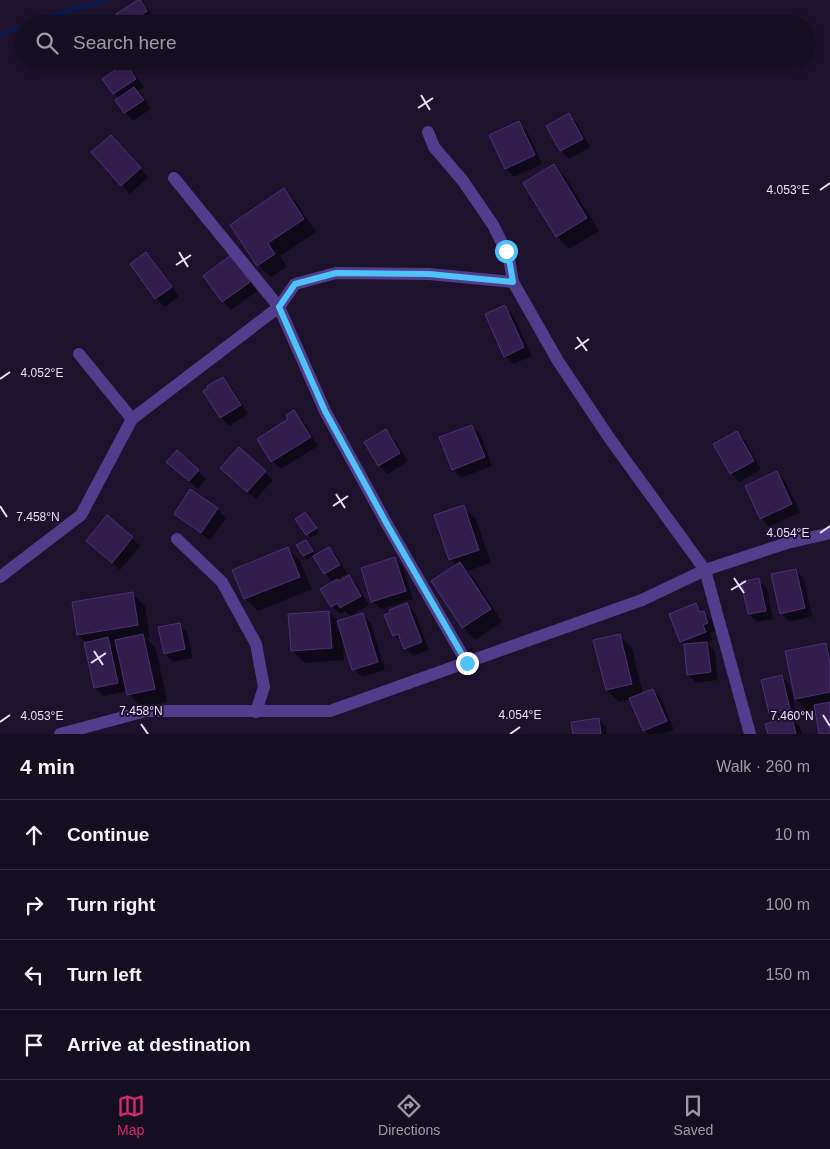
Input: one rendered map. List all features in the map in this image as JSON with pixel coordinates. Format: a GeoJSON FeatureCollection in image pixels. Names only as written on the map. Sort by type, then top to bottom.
{"type":"FeatureCollection","features":[{"type":"Feature","properties":{"kind":"street"},"geometry":{"type":"LineString","coordinates":[[428,132],[434,147],[463,181],[493,225],[506,251],[513,282],[558,361],[604,431],[705,570],[750,734]]}},
{"type":"Feature","properties":{"kind":"street"},"geometry":{"type":"LineString","coordinates":[[174,178],[279,307],[325,411],[388,526],[467,663]]}},
{"type":"Feature","properties":{"kind":"street"},"geometry":{"type":"LineString","coordinates":[[0,577],[81,515],[132,419],[279,307],[295,284],[336,273],[429,274],[513,282]]}},
{"type":"Feature","properties":{"kind":"street"},"geometry":{"type":"LineString","coordinates":[[79,354],[132,419]]}},
{"type":"Feature","properties":{"kind":"street"},"geometry":{"type":"LineString","coordinates":[[60,734],[146,711],[330,712],[642,600],[705,570],[787,543],[830,533]]}},
{"type":"Feature","properties":{"kind":"street"},"geometry":{"type":"LineString","coordinates":[[177,539],[222,582],[256,644],[264,687],[256,712]]}},
{"type":"Feature","properties":{"kind":"building"},"geometry":{"type":"Polygon","coordinates":[[[138,0],[140,0],[147,11],[141,15],[116,14],[138,0]]]}},
{"type":"Feature","properties":{"kind":"building"},"geometry":{"type":"Polygon","coordinates":[[[116,70],[130,70],[136,79],[113,94],[102,79],[116,70]]]}},
{"type":"Feature","properties":{"kind":"building"},"geometry":{"type":"Polygon","coordinates":[[[134,87],[144,100],[124,113],[115,100],[134,87]]]}},
{"type":"Feature","properties":{"kind":"building"},"geometry":{"type":"Polygon","coordinates":[[[569,113],[583,139],[560,151],[546,126],[569,113]]]}},
{"type":"Feature","properties":{"kind":"building"},"geometry":{"type":"Polygon","coordinates":[[[519,121],[535,155],[505,169],[489,135],[519,121]]]}},
{"type":"Feature","properties":{"kind":"building"},"geometry":{"type":"Polygon","coordinates":[[[111,135],[141,168],[121,186],[91,152],[111,135]]]}},
{"type":"Feature","properties":{"kind":"building"},"geometry":{"type":"Polygon","coordinates":[[[554,164],[587,218],[556,237],[523,183],[554,164]]]}},
{"type":"Feature","properties":{"kind":"building"},"geometry":{"type":"Polygon","coordinates":[[[284,188],[304,219],[268,243],[275,254],[257,266],[230,225],[284,188]]]}},
{"type":"Feature","properties":{"kind":"building"},"geometry":{"type":"Polygon","coordinates":[[[146,252],[172,287],[155,299],[130,264],[146,252]]]}},
{"type":"Feature","properties":{"kind":"building"},"geometry":{"type":"Polygon","coordinates":[[[231,255],[250,282],[222,302],[203,276],[231,255]]]}},
{"type":"Feature","properties":{"kind":"building"},"geometry":{"type":"Polygon","coordinates":[[[505,305],[524,347],[504,357],[485,314],[505,305]]]}},
{"type":"Feature","properties":{"kind":"building"},"geometry":{"type":"Polygon","coordinates":[[[223,377],[241,405],[220,418],[203,391],[208,388],[207,386],[223,377]]]}},
{"type":"Feature","properties":{"kind":"building"},"geometry":{"type":"Polygon","coordinates":[[[294,410],[311,437],[271,462],[257,439],[288,419],[286,415],[294,410]]]}},
{"type":"Feature","properties":{"kind":"building"},"geometry":{"type":"Polygon","coordinates":[[[472,425],[485,457],[452,470],[439,437],[472,425]]]}},
{"type":"Feature","properties":{"kind":"building"},"geometry":{"type":"Polygon","coordinates":[[[386,429],[400,453],[378,466],[364,442],[386,429]]]}},
{"type":"Feature","properties":{"kind":"building"},"geometry":{"type":"Polygon","coordinates":[[[737,431],[754,461],[730,474],[713,444],[737,431]]]}},
{"type":"Feature","properties":{"kind":"building"},"geometry":{"type":"Polygon","coordinates":[[[239,447],[266,471],[247,492],[220,468],[239,447]]]}},
{"type":"Feature","properties":{"kind":"building"},"geometry":{"type":"Polygon","coordinates":[[[177,450],[199,470],[189,481],[166,462],[177,450]]]}},
{"type":"Feature","properties":{"kind":"building"},"geometry":{"type":"Polygon","coordinates":[[[777,471],[792,504],[760,519],[745,486],[777,471]]]}},
{"type":"Feature","properties":{"kind":"building"},"geometry":{"type":"Polygon","coordinates":[[[190,489],[218,508],[201,533],[174,514],[190,489]]]}},
{"type":"Feature","properties":{"kind":"building"},"geometry":{"type":"Polygon","coordinates":[[[464,505],[479,550],[449,560],[434,515],[464,505]]]}},
{"type":"Feature","properties":{"kind":"building"},"geometry":{"type":"Polygon","coordinates":[[[305,512],[317,528],[306,535],[295,519],[305,512]]]}},
{"type":"Feature","properties":{"kind":"building"},"geometry":{"type":"Polygon","coordinates":[[[107,515],[133,537],[112,563],[86,541],[107,515]]]}},
{"type":"Feature","properties":{"kind":"building"},"geometry":{"type":"Polygon","coordinates":[[[306,540],[313,551],[303,556],[296,545],[306,540]]]}},
{"type":"Feature","properties":{"kind":"building"},"geometry":{"type":"Polygon","coordinates":[[[288,547],[300,577],[244,599],[232,570],[288,547]]]}},
{"type":"Feature","properties":{"kind":"building"},"geometry":{"type":"Polygon","coordinates":[[[329,547],[340,565],[324,574],[313,556],[329,547]]]}},
{"type":"Feature","properties":{"kind":"building"},"geometry":{"type":"Polygon","coordinates":[[[395,557],[406,591],[371,602],[361,568],[395,557]]]}},
{"type":"Feature","properties":{"kind":"building"},"geometry":{"type":"Polygon","coordinates":[[[460,562],[491,609],[462,628],[431,581],[460,562]]]}},
{"type":"Feature","properties":{"kind":"building"},"geometry":{"type":"Polygon","coordinates":[[[796,569],[805,608],[780,614],[771,574],[796,569]]]}},
{"type":"Feature","properties":{"kind":"building"},"geometry":{"type":"Polygon","coordinates":[[[349,575],[361,596],[340,608],[337,603],[331,607],[320,589],[337,579],[339,581],[349,575]]]}},
{"type":"Feature","properties":{"kind":"building"},"geometry":{"type":"Polygon","coordinates":[[[759,578],[766,611],[748,614],[741,582],[759,578]]]}},
{"type":"Feature","properties":{"kind":"building"},"geometry":{"type":"Polygon","coordinates":[[[133,592],[138,625],[77,635],[72,602],[133,592]]]}},
{"type":"Feature","properties":{"kind":"building"},"geometry":{"type":"Polygon","coordinates":[[[407,603],[422,642],[404,649],[398,634],[393,636],[384,615],[390,613],[389,610],[407,603]]]}},
{"type":"Feature","properties":{"kind":"building"},"geometry":{"type":"Polygon","coordinates":[[[696,603],[700,612],[704,611],[708,623],[703,625],[706,632],[680,642],[669,614],[696,603]]]}},
{"type":"Feature","properties":{"kind":"building"},"geometry":{"type":"Polygon","coordinates":[[[329,611],[332,648],[291,651],[288,614],[329,611]]]}},
{"type":"Feature","properties":{"kind":"building"},"geometry":{"type":"Polygon","coordinates":[[[363,613],[378,662],[352,670],[337,621],[363,613]]]}},
{"type":"Feature","properties":{"kind":"building"},"geometry":{"type":"Polygon","coordinates":[[[180,623],[185,649],[164,654],[158,627],[180,623]]]}},
{"type":"Feature","properties":{"kind":"building"},"geometry":{"type":"Polygon","coordinates":[[[143,634],[155,689],[127,695],[115,640],[143,634]]]}},
{"type":"Feature","properties":{"kind":"building"},"geometry":{"type":"Polygon","coordinates":[[[620,634],[632,684],[606,690],[593,640],[620,634]]]}},
{"type":"Feature","properties":{"kind":"building"},"geometry":{"type":"Polygon","coordinates":[[[108,637],[118,683],[94,688],[84,643],[108,637]]]}},
{"type":"Feature","properties":{"kind":"building"},"geometry":{"type":"Polygon","coordinates":[[[707,642],[711,672],[687,675],[684,644],[707,642]]]}},
{"type":"Feature","properties":{"kind":"building"},"geometry":{"type":"Polygon","coordinates":[[[826,643],[830,663],[830,692],[795,699],[785,651],[826,643]]]}},
{"type":"Feature","properties":{"kind":"building"},"geometry":{"type":"Polygon","coordinates":[[[782,675],[790,709],[769,713],[761,680],[782,675]]]}},
{"type":"Feature","properties":{"kind":"building"},"geometry":{"type":"Polygon","coordinates":[[[653,689],[667,721],[643,731],[629,698],[653,689]]]}},
{"type":"Feature","properties":{"kind":"building"},"geometry":{"type":"Polygon","coordinates":[[[830,702],[830,734],[819,734],[814,705],[830,702]]]}},
{"type":"Feature","properties":{"kind":"building"},"geometry":{"type":"Polygon","coordinates":[[[792,717],[796,734],[768,734],[765,724],[792,717]]]}},
{"type":"Feature","properties":{"kind":"building"},"geometry":{"type":"Polygon","coordinates":[[[599,718],[601,734],[573,734],[571,722],[599,718]]]}},
{"type":"Feature","properties":{"kind":"waterway"},"geometry":{"type":"LineString","coordinates":[[54,15],[106,0]]}},
{"type":"Feature","properties":{"kind":"waterway"},"geometry":{"type":"LineString","coordinates":[[0,35],[15,29]]}},
{"type":"Feature","properties":{"kind":"route"},"geometry":{"type":"LineString","coordinates":[[467,663],[388,526],[325,411],[279,307],[295,284],[336,273],[429,274],[513,282],[506,251]]}}]}
